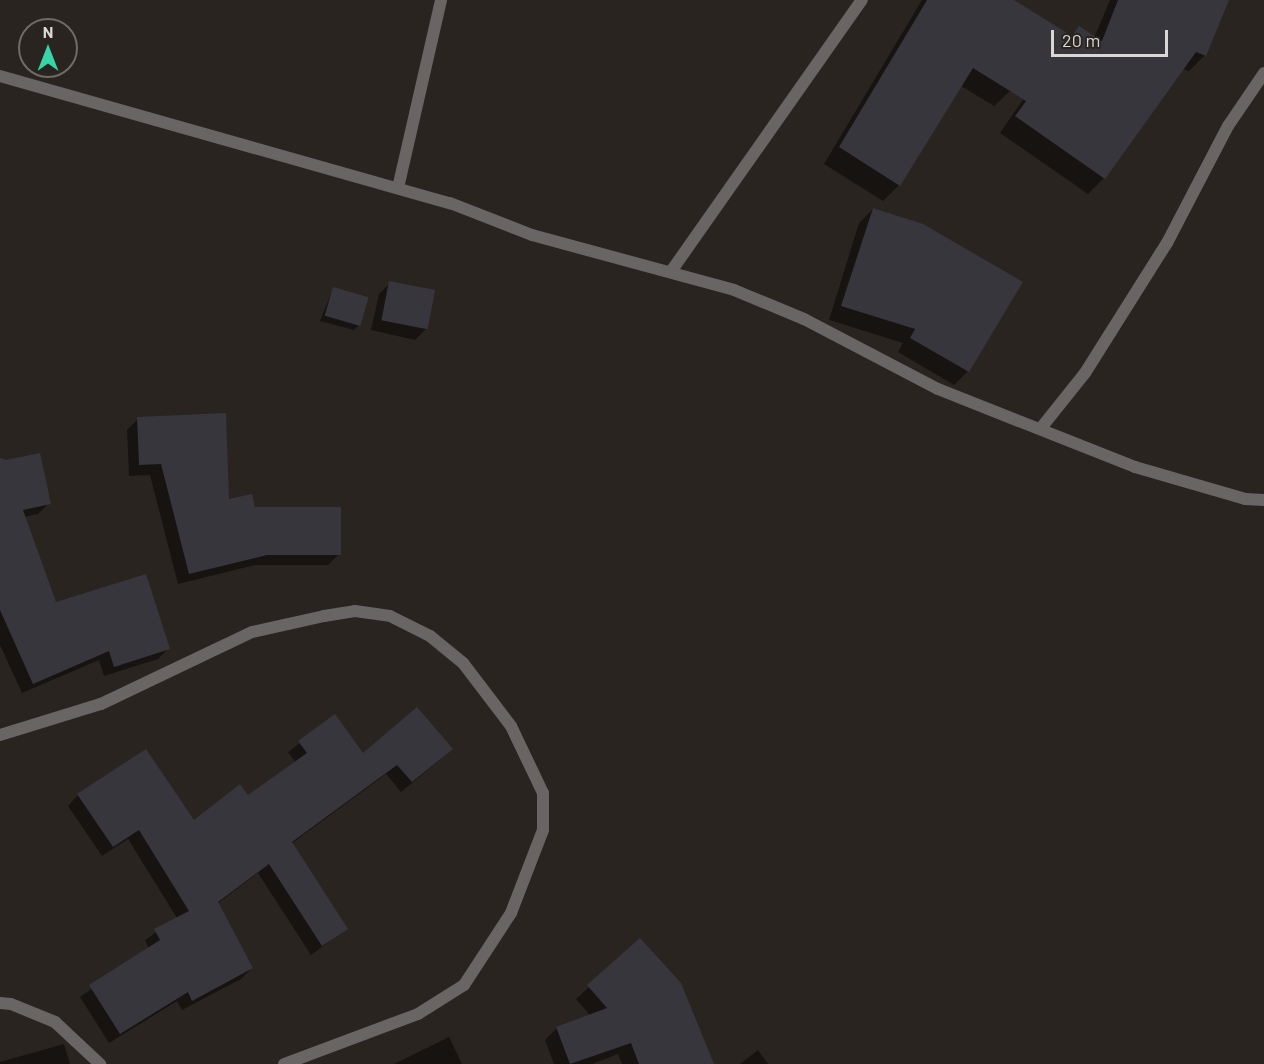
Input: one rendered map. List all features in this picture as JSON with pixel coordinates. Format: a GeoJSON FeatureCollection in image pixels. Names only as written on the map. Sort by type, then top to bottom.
{"type":"FeatureCollection","features":[{"type":"Feature","properties":{"kind":"street"},"geometry":{"type":"LineString","coordinates":[[398,188],[441,0]]}},
{"type":"Feature","properties":{"kind":"street"},"geometry":{"type":"LineString","coordinates":[[672,270],[862,0]]}},
{"type":"Feature","properties":{"kind":"street"},"geometry":{"type":"LineString","coordinates":[[1041,428],[1085,373],[1161,253],[1228,126],[1264,73]]}},
{"type":"Feature","properties":{"kind":"street"},"geometry":{"type":"LineString","coordinates":[[0,76],[450,202],[532,235],[672,270],[734,290],[804,319],[938,389],[1135,467],[1245,499],[1264,500]]}},
{"type":"Feature","properties":{"kind":"street"},"geometry":{"type":"LineString","coordinates":[[0,735],[101,704],[252,632],[324,616],[355,612],[390,616],[430,636],[463,663],[511,726],[543,793],[543,830],[511,913],[464,985],[418,1014],[285,1064]]}},
{"type":"Feature","properties":{"kind":"street"},"geometry":{"type":"LineString","coordinates":[[0,1003],[11,1004],[55,1022],[100,1064]]}},
{"type":"Feature","properties":{"kind":"building"},"geometry":{"type":"Polygon","coordinates":[[[927,0],[1014,0],[1072,36],[1079,26],[1102,41],[1118,0],[1229,0],[1206,56],[1196,52],[1105,179],[1015,116],[1026,101],[973,68],[900,186],[839,147],[927,0]]]}},
{"type":"Feature","properties":{"kind":"building"},"geometry":{"type":"Polygon","coordinates":[[[873,208],[923,224],[1023,282],[969,372],[910,338],[915,329],[841,306],[873,208]]]}},
{"type":"Feature","properties":{"kind":"building"},"geometry":{"type":"Polygon","coordinates":[[[389,281],[435,290],[428,329],[381,320],[389,281]]]}},
{"type":"Feature","properties":{"kind":"building"},"geometry":{"type":"Polygon","coordinates":[[[333,287],[369,297],[360,326],[325,316],[333,287]]]}},
{"type":"Feature","properties":{"kind":"building"},"geometry":{"type":"Polygon","coordinates":[[[226,413],[229,499],[252,494],[255,507],[341,507],[341,555],[267,555],[189,574],[161,464],[139,465],[137,417],[226,413]]]}},
{"type":"Feature","properties":{"kind":"building"},"geometry":{"type":"Polygon","coordinates":[[[40,453],[51,504],[23,510],[56,602],[146,574],[170,649],[114,667],[109,651],[33,684],[0,610],[0,458],[6,460],[40,453]]]}},
{"type":"Feature","properties":{"kind":"building"},"geometry":{"type":"Polygon","coordinates":[[[417,707],[453,749],[412,782],[397,765],[292,842],[348,929],[322,946],[269,864],[218,902],[253,968],[192,1001],[188,992],[120,1034],[89,985],[160,940],[154,929],[189,911],[139,830],[113,847],[77,794],[146,749],[194,820],[240,784],[248,795],[307,753],[298,741],[335,714],[363,753],[417,707]]]}},
{"type":"Feature","properties":{"kind":"building"},"geometry":{"type":"Polygon","coordinates":[[[640,938],[681,983],[714,1064],[639,1064],[631,1043],[570,1064],[556,1027],[607,1008],[587,985],[640,938]]]}}]}
